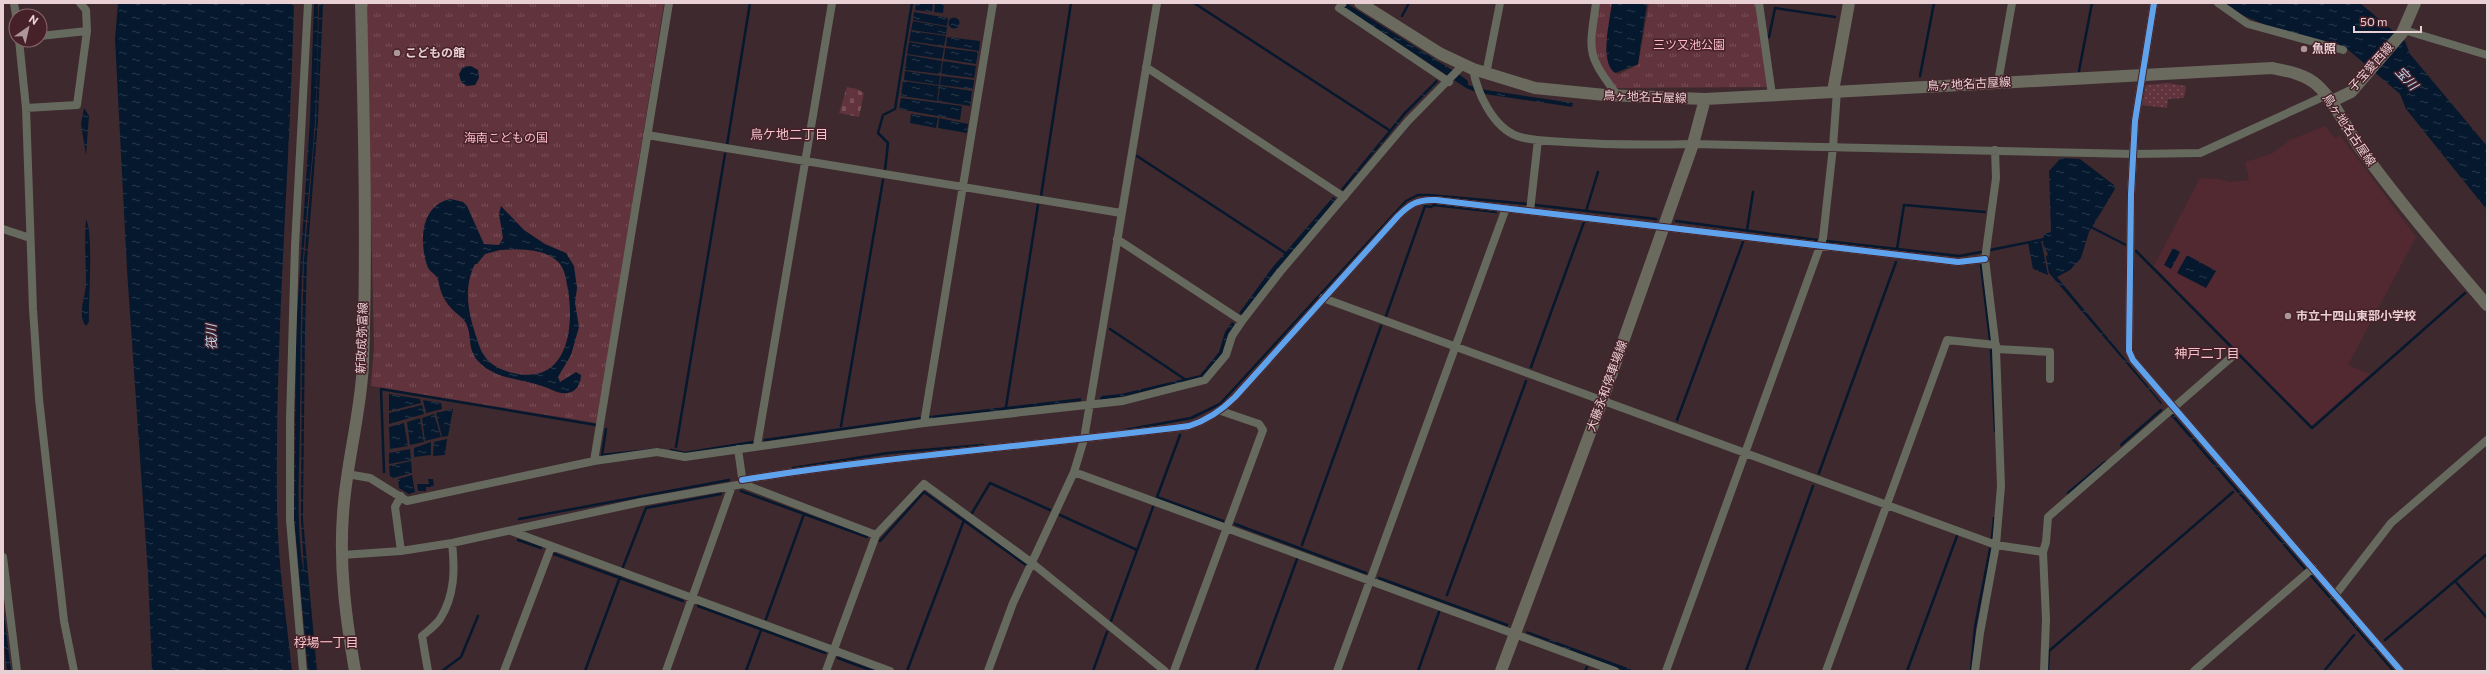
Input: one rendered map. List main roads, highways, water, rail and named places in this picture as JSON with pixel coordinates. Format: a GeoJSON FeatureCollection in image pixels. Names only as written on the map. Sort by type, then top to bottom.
{"type":"FeatureCollection","features":[{"type":"Feature","properties":{"kind":"main road","name":"新政成弥富線"},"geometry":{"type":"LineString","coordinates":[[355,671],[343,593],[342,514],[363,366],[364,140],[361,3]]}},
{"type":"Feature","properties":{"kind":"main road","name":"鳥ヶ地名古屋線"},"geometry":{"type":"LineString","coordinates":[[1360,3],[1465,68],[1535,88],[1617,95],[1705,99],[2272,68],[2309,79],[2328,99],[2354,140],[2406,210],[2487,305]]}},
{"type":"Feature","properties":{"kind":"main road"},"geometry":{"type":"LineString","coordinates":[[1835,91],[1849,3]]}},
{"type":"Feature","properties":{"kind":"main road","name":"子宝愛西線"},"geometry":{"type":"LineString","coordinates":[[2328,99],[2351,92],[2403,31],[2415,3]]}},
{"type":"Feature","properties":{"kind":"main road","name":"大藤永和停車場線"},"geometry":{"type":"LineString","coordinates":[[1501,671],[1602,401],[1692,144],[1705,99]]}},
{"type":"Feature","properties":{"kind":"water","name":"筏川"},"geometry":{"type":"Polygon","coordinates":[[[118,3],[294,3],[280,314],[277,438],[278,543],[292,671],[152,671],[148,574],[127,270],[115,39],[118,3]]]}},
{"type":"Feature","properties":{"kind":"water"},"geometry":{"type":"Polygon","coordinates":[[[314,3],[318,3],[317,76],[314,138],[302,279],[299,495],[301,554],[304,572],[301,519],[304,260],[316,121],[319,3],[323,3],[318,121],[307,260],[305,332],[303,519],[317,671],[308,671],[294,518],[296,330],[310,119],[314,3]]]}},
{"type":"Feature","properties":{"kind":"water"},"geometry":{"type":"Polygon","coordinates":[[[916,3],[933,3],[932,12],[915,10],[916,3]]]}},
{"type":"Feature","properties":{"kind":"water"},"geometry":{"type":"Polygon","coordinates":[[[935,3],[944,3],[943,13],[934,12],[935,3]]]}},
{"type":"Feature","properties":{"kind":"water"},"geometry":{"type":"Polygon","coordinates":[[[1338,3],[1346,3],[1460,75],[1468,81],[1468,85],[1486,90],[1573,103],[1572,107],[1478,93],[1466,88],[1338,3]]]}},
{"type":"Feature","properties":{"kind":"water"},"geometry":{"type":"Polygon","coordinates":[[[1612,3],[1647,3],[1638,64],[1615,73],[1610,68],[1606,50],[1612,3]]]}},
{"type":"Feature","properties":{"kind":"water","name":"宝川"},"geometry":{"type":"Polygon","coordinates":[[[2225,3],[2360,3],[2405,41],[2410,54],[2487,146],[2487,210],[2406,109],[2400,94],[2345,47],[2268,26],[2244,16],[2225,3]]]}},
{"type":"Feature","properties":{"kind":"water"},"geometry":{"type":"Polygon","coordinates":[[[914,12],[948,18],[947,26],[913,20],[914,12]]]}},
{"type":"Feature","properties":{"kind":"water"},"geometry":{"type":"Polygon","coordinates":[[[952,18],[956,18],[958,19],[958,27],[952,28],[949,25],[949,21],[952,18]]]}},
{"type":"Feature","properties":{"kind":"water"},"geometry":{"type":"Polygon","coordinates":[[[913,21],[947,27],[946,35],[911,30],[913,21]]]}},
{"type":"Feature","properties":{"kind":"water"},"geometry":{"type":"Polygon","coordinates":[[[911,31],[946,36],[944,46],[909,41],[911,31]]]}},
{"type":"Feature","properties":{"kind":"water"},"geometry":{"type":"Polygon","coordinates":[[[947,37],[980,41],[979,51],[946,46],[947,37]]]}},
{"type":"Feature","properties":{"kind":"water"},"geometry":{"type":"Polygon","coordinates":[[[909,42],[944,48],[942,59],[907,54],[909,42]]]}},
{"type":"Feature","properties":{"kind":"water"},"geometry":{"type":"Polygon","coordinates":[[[945,48],[978,52],[976,64],[944,59],[945,48]]]}},
{"type":"Feature","properties":{"kind":"water"},"geometry":{"type":"Polygon","coordinates":[[[907,55],[942,61],[940,74],[905,70],[907,55]]]}},
{"type":"Feature","properties":{"kind":"water"},"geometry":{"type":"Polygon","coordinates":[[[943,61],[976,66],[974,78],[941,74],[943,61]]]}},
{"type":"Feature","properties":{"kind":"water"},"geometry":{"type":"Polygon","coordinates":[[[471,66],[478,70],[479,78],[475,85],[467,86],[461,82],[459,74],[463,67],[471,66]]]}},
{"type":"Feature","properties":{"kind":"water"},"geometry":{"type":"Polygon","coordinates":[[[905,71],[940,76],[939,85],[904,80],[905,71]]]}},
{"type":"Feature","properties":{"kind":"water"},"geometry":{"type":"Polygon","coordinates":[[[941,76],[974,80],[973,89],[940,85],[941,76]]]}},
{"type":"Feature","properties":{"kind":"water"},"geometry":{"type":"Polygon","coordinates":[[[1437,79],[1438,82],[1406,114],[1343,191],[1341,189],[1404,112],[1437,79]]]}},
{"type":"Feature","properties":{"kind":"water"},"geometry":{"type":"Polygon","coordinates":[[[903,81],[939,86],[937,101],[901,96],[903,81]]]}},
{"type":"Feature","properties":{"kind":"water"},"geometry":{"type":"Polygon","coordinates":[[[940,86],[972,91],[970,106],[938,101],[940,86]]]}},
{"type":"Feature","properties":{"kind":"water"},"geometry":{"type":"Polygon","coordinates":[[[901,98],[962,106],[960,120],[899,109],[901,98]]]}},
{"type":"Feature","properties":{"kind":"water"},"geometry":{"type":"Polygon","coordinates":[[[84,108],[89,116],[86,155],[81,124],[84,108]]]}},
{"type":"Feature","properties":{"kind":"water"},"geometry":{"type":"Polygon","coordinates":[[[911,114],[938,118],[936,128],[910,123],[911,114]]]}},
{"type":"Feature","properties":{"kind":"water"},"geometry":{"type":"Polygon","coordinates":[[[939,118],[968,124],[967,133],[938,128],[939,118]]]}},
{"type":"Feature","properties":{"kind":"water"},"geometry":{"type":"Polygon","coordinates":[[[2061,158],[2080,159],[2114,185],[2115,189],[2089,232],[2081,258],[2070,270],[2057,277],[2162,403],[2161,404],[2049,273],[2046,257],[2048,254],[2043,244],[2044,234],[2051,232],[2049,171],[2061,158]]]}},
{"type":"Feature","properties":{"kind":"water"},"geometry":{"type":"Polygon","coordinates":[[[1333,197],[1336,199],[1242,315],[1239,313],[1272,268],[1333,197]]]}},
{"type":"Feature","properties":{"kind":"water"},"geometry":{"type":"Polygon","coordinates":[[[451,199],[463,202],[467,206],[484,244],[499,245],[503,238],[499,214],[501,206],[524,230],[545,244],[566,253],[574,266],[577,288],[575,303],[579,327],[571,355],[558,377],[560,382],[576,372],[581,375],[579,385],[576,389],[567,393],[560,393],[542,386],[509,378],[486,368],[476,358],[471,348],[466,323],[444,298],[438,279],[428,267],[425,255],[423,235],[425,225],[433,208],[441,202],[451,199]],[[500,250],[485,254],[477,264],[475,264],[469,282],[469,310],[481,351],[492,364],[502,370],[528,375],[543,372],[554,364],[562,353],[567,339],[570,323],[570,307],[565,274],[556,260],[544,253],[530,250],[500,250]]]}},
{"type":"Feature","properties":{"kind":"water"},"geometry":{"type":"Polygon","coordinates":[[[86,219],[90,239],[90,253],[89,322],[86,326],[83,321],[82,310],[86,286],[86,219]]]}},
{"type":"Feature","properties":{"kind":"water"},"geometry":{"type":"Polygon","coordinates":[[[2041,240],[2048,275],[2033,269],[2028,243],[2041,240]]]}},
{"type":"Feature","properties":{"kind":"water"},"geometry":{"type":"Polygon","coordinates":[[[2173,248],[2180,252],[2171,269],[2164,265],[2173,248]]]}},
{"type":"Feature","properties":{"kind":"water"},"geometry":{"type":"Polygon","coordinates":[[[2187,255],[2216,271],[2206,288],[2177,273],[2187,255]]]}},
{"type":"Feature","properties":{"kind":"water"},"geometry":{"type":"Polygon","coordinates":[[[1232,322],[1235,324],[1228,334],[1222,354],[1202,377],[1121,397],[1100,400],[1100,396],[1121,394],[1200,375],[1219,352],[1225,332],[1232,322]]]}},
{"type":"Feature","properties":{"kind":"water"},"geometry":{"type":"Polygon","coordinates":[[[389,394],[420,399],[421,403],[389,411],[389,394]]]}},
{"type":"Feature","properties":{"kind":"water"},"geometry":{"type":"Polygon","coordinates":[[[1081,398],[1081,401],[929,419],[929,416],[1081,398]]]}},
{"type":"Feature","properties":{"kind":"water"},"geometry":{"type":"Polygon","coordinates":[[[423,400],[441,403],[442,409],[426,413],[423,400]]]}},
{"type":"Feature","properties":{"kind":"water"},"geometry":{"type":"Polygon","coordinates":[[[422,405],[424,414],[389,424],[389,413],[422,405]]]}},
{"type":"Feature","properties":{"kind":"water"},"geometry":{"type":"Polygon","coordinates":[[[453,409],[448,436],[442,437],[436,413],[453,409]]]}},
{"type":"Feature","properties":{"kind":"water"},"geometry":{"type":"Polygon","coordinates":[[[434,414],[441,437],[425,441],[422,418],[434,414]]]}},
{"type":"Feature","properties":{"kind":"water"},"geometry":{"type":"Polygon","coordinates":[[[2173,414],[2395,671],[2392,671],[2171,416],[2173,414]]]}},
{"type":"Feature","properties":{"kind":"water"},"geometry":{"type":"Polygon","coordinates":[[[420,418],[424,442],[410,445],[407,422],[420,418]]]}},
{"type":"Feature","properties":{"kind":"water"},"geometry":{"type":"Polygon","coordinates":[[[404,423],[408,446],[390,449],[389,427],[404,423]]]}},
{"type":"Feature","properties":{"kind":"water"},"geometry":{"type":"Polygon","coordinates":[[[447,439],[445,455],[433,456],[434,442],[447,439]]]}},
{"type":"Feature","properties":{"kind":"water"},"geometry":{"type":"Polygon","coordinates":[[[431,442],[431,455],[414,457],[414,448],[431,442]]]}},
{"type":"Feature","properties":{"kind":"water"},"geometry":{"type":"Polygon","coordinates":[[[410,449],[411,460],[389,464],[389,453],[410,449]]]}},
{"type":"Feature","properties":{"kind":"water"},"geometry":{"type":"Polygon","coordinates":[[[411,461],[412,473],[393,478],[390,476],[389,466],[411,461]]]}},
{"type":"Feature","properties":{"kind":"water"},"geometry":{"type":"Polygon","coordinates":[[[412,475],[415,492],[409,494],[399,488],[398,479],[412,475]]]}},
{"type":"Feature","properties":{"kind":"water"},"geometry":{"type":"Polygon","coordinates":[[[428,479],[433,479],[434,487],[426,487],[426,491],[418,491],[417,484],[429,484],[428,479]]]}},
{"type":"Feature","properties":{"kind":"water"},"geometry":{"type":"Polygon","coordinates":[[[3,605],[11,671],[7,671],[3,637],[3,605]]]}},
{"type":"Feature","properties":{"kind":"water"},"geometry":{"type":"Polygon","coordinates":[[[1527,631],[1636,671],[1625,671],[1526,633],[1527,631]]]}},
{"type":"Feature","properties":{"kind":"waterway"},"geometry":{"type":"LineString","coordinates":[[727,145],[750,3]]}},
{"type":"Feature","properties":{"kind":"waterway"},"geometry":{"type":"LineString","coordinates":[[885,170],[888,143],[878,133],[883,115],[895,109],[912,3]]}},
{"type":"Feature","properties":{"kind":"waterway"},"geometry":{"type":"LineString","coordinates":[[1041,196],[1071,3]]}},
{"type":"Feature","properties":{"kind":"waterway"},"geometry":{"type":"LineString","coordinates":[[1194,3],[1389,130]]}},
{"type":"Feature","properties":{"kind":"waterway"},"geometry":{"type":"LineString","coordinates":[[1402,16],[1409,3]]}},
{"type":"Feature","properties":{"kind":"waterway"},"geometry":{"type":"LineString","coordinates":[[1920,76],[1934,3]]}},
{"type":"Feature","properties":{"kind":"waterway"},"geometry":{"type":"LineString","coordinates":[[2079,71],[2092,3]]}},
{"type":"Feature","properties":{"kind":"waterway"},"geometry":{"type":"LineString","coordinates":[[1769,37],[1775,8],[1835,17]]}},
{"type":"Feature","properties":{"kind":"waterway"},"geometry":{"type":"LineString","coordinates":[[676,447],[725,154]]}},
{"type":"Feature","properties":{"kind":"waterway"},"geometry":{"type":"LineString","coordinates":[[1137,156],[1287,254]]}},
{"type":"Feature","properties":{"kind":"waterway"},"geometry":{"type":"LineString","coordinates":[[1586,211],[1598,172]]}},
{"type":"Feature","properties":{"kind":"waterway"},"geometry":{"type":"LineString","coordinates":[[841,426],[883,180]]}},
{"type":"Feature","properties":{"kind":"waterway"},"geometry":{"type":"LineString","coordinates":[[1747,230],[1753,192]]}},
{"type":"Feature","properties":{"kind":"waterway"},"geometry":{"type":"LineString","coordinates":[[1125,430],[1191,418],[1220,404],[1406,201],[1418,195],[1429,195],[1528,204]]}},
{"type":"Feature","properties":{"kind":"waterway"},"geometry":{"type":"LineString","coordinates":[[1006,407],[1038,205]]}},
{"type":"Feature","properties":{"kind":"waterway"},"geometry":{"type":"LineString","coordinates":[[1386,316],[1425,206],[1431,207],[1434,205],[1496,212]]}},
{"type":"Feature","properties":{"kind":"waterway"},"geometry":{"type":"LineString","coordinates":[[1535,205],[1656,219]]}},
{"type":"Feature","properties":{"kind":"waterway"},"geometry":{"type":"LineString","coordinates":[[1897,249],[1904,205],[1985,212]]}},
{"type":"Feature","properties":{"kind":"waterway"},"geometry":{"type":"LineString","coordinates":[[1676,221],[1818,240]]}},
{"type":"Feature","properties":{"kind":"waterway"},"geometry":{"type":"LineString","coordinates":[[1531,367],[1584,222]]}},
{"type":"Feature","properties":{"kind":"waterway"},"geometry":{"type":"LineString","coordinates":[[2089,226],[2126,245]]}},
{"type":"Feature","properties":{"kind":"waterway"},"geometry":{"type":"LineString","coordinates":[[1990,250],[2045,239]]}},
{"type":"Feature","properties":{"kind":"waterway"},"geometry":{"type":"LineString","coordinates":[[1826,241],[1959,256],[1981,252]]}},
{"type":"Feature","properties":{"kind":"waterway"},"geometry":{"type":"LineString","coordinates":[[1677,420],[1743,242]]}},
{"type":"Feature","properties":{"kind":"waterway"},"geometry":{"type":"LineString","coordinates":[[2136,251],[2312,428],[2465,293]]}},
{"type":"Feature","properties":{"kind":"waterway"},"geometry":{"type":"LineString","coordinates":[[1819,473],[1896,262]]}},
{"type":"Feature","properties":{"kind":"waterway"},"geometry":{"type":"LineString","coordinates":[[1981,265],[1990,340]]}},
{"type":"Feature","properties":{"kind":"waterway"},"geometry":{"type":"LineString","coordinates":[[1302,545],[1381,326]]}},
{"type":"Feature","properties":{"kind":"waterway"},"geometry":{"type":"LineString","coordinates":[[1110,329],[1186,380]]}},
{"type":"Feature","properties":{"kind":"waterway"},"geometry":{"type":"LineString","coordinates":[[1991,350],[1995,431]]}},
{"type":"Feature","properties":{"kind":"waterway"},"geometry":{"type":"LineString","coordinates":[[1447,595],[1526,381]]}},
{"type":"Feature","properties":{"kind":"waterway"},"geometry":{"type":"LineString","coordinates":[[384,472],[381,389],[596,425]]}},
{"type":"Feature","properties":{"kind":"waterway"},"geometry":{"type":"LineString","coordinates":[[2121,445],[2161,410]]}},
{"type":"Feature","properties":{"kind":"waterway"},"geometry":{"type":"LineString","coordinates":[[765,440],[920,418]]}},
{"type":"Feature","properties":{"kind":"waterway"},"geometry":{"type":"LineString","coordinates":[[606,429],[602,455],[660,449]]}},
{"type":"Feature","properties":{"kind":"waterway"},"geometry":{"type":"LineString","coordinates":[[1180,435],[1157,497],[1223,521]]}},
{"type":"Feature","properties":{"kind":"waterway"},"geometry":{"type":"LineString","coordinates":[[671,450],[685,453],[753,442]]}},
{"type":"Feature","properties":{"kind":"waterway"},"geometry":{"type":"LineString","coordinates":[[793,468],[888,453],[983,445]]}},
{"type":"Feature","properties":{"kind":"waterway"},"geometry":{"type":"LineString","coordinates":[[2068,493],[2105,462]]}},
{"type":"Feature","properties":{"kind":"waterway"},"geometry":{"type":"LineString","coordinates":[[519,519],[729,480]]}},
{"type":"Feature","properties":{"kind":"waterway"},"geometry":{"type":"LineString","coordinates":[[972,513],[990,483],[1050,510]]}},
{"type":"Feature","properties":{"kind":"waterway"},"geometry":{"type":"LineString","coordinates":[[1746,671],[1813,486]]}},
{"type":"Feature","properties":{"kind":"waterway"},"geometry":{"type":"LineString","coordinates":[[741,491],[867,537]]}},
{"type":"Feature","properties":{"kind":"waterway"},"geometry":{"type":"LineString","coordinates":[[880,541],[924,492],[1026,565]]}},
{"type":"Feature","properties":{"kind":"waterway"},"geometry":{"type":"LineString","coordinates":[[2048,671],[2049,651],[2233,492]]}},
{"type":"Feature","properties":{"kind":"waterway"},"geometry":{"type":"LineString","coordinates":[[623,567],[646,508],[721,494]]}},
{"type":"Feature","properties":{"kind":"waterway"},"geometry":{"type":"LineString","coordinates":[[1111,621],[1153,507]]}},
{"type":"Feature","properties":{"kind":"waterway"},"geometry":{"type":"LineString","coordinates":[[766,619],[804,514]]}},
{"type":"Feature","properties":{"kind":"waterway"},"geometry":{"type":"LineString","coordinates":[[1060,515],[1137,550]]}},
{"type":"Feature","properties":{"kind":"waterway"},"geometry":{"type":"LineString","coordinates":[[1992,538],[1994,518]]}},
{"type":"Feature","properties":{"kind":"waterway"},"geometry":{"type":"LineString","coordinates":[[907,671],[964,520]]}},
{"type":"Feature","properties":{"kind":"waterway"},"geometry":{"type":"LineString","coordinates":[[1235,524],[1366,573]]}},
{"type":"Feature","properties":{"kind":"waterway"},"geometry":{"type":"LineString","coordinates":[[1907,671],[1957,536]]}},
{"type":"Feature","properties":{"kind":"waterway"},"geometry":{"type":"LineString","coordinates":[[518,540],[541,548]]}},
{"type":"Feature","properties":{"kind":"waterway"},"geometry":{"type":"LineString","coordinates":[[1971,671],[1975,627],[1990,549]]}},
{"type":"Feature","properties":{"kind":"waterway"},"geometry":{"type":"LineString","coordinates":[[554,554],[683,601]]}},
{"type":"Feature","properties":{"kind":"waterway"},"geometry":{"type":"LineString","coordinates":[[2385,640],[2487,554]]}},
{"type":"Feature","properties":{"kind":"waterway"},"geometry":{"type":"LineString","coordinates":[[1256,671],[1297,559]]}},
{"type":"Feature","properties":{"kind":"waterway"},"geometry":{"type":"LineString","coordinates":[[585,671],[620,577]]}},
{"type":"Feature","properties":{"kind":"waterway"},"geometry":{"type":"LineString","coordinates":[[1379,578],[1507,625]]}},
{"type":"Feature","properties":{"kind":"waterway"},"geometry":{"type":"LineString","coordinates":[[2455,581],[2487,618]]}},
{"type":"Feature","properties":{"kind":"waterway"},"geometry":{"type":"LineString","coordinates":[[698,606],[825,653]]}},
{"type":"Feature","properties":{"kind":"waterway"},"geometry":{"type":"LineString","coordinates":[[1418,671],[1439,612]]}},
{"type":"Feature","properties":{"kind":"waterway"},"geometry":{"type":"LineString","coordinates":[[442,671],[461,657],[478,616]]}},
{"type":"Feature","properties":{"kind":"waterway"},"geometry":{"type":"LineString","coordinates":[[746,671],[761,630]]}},
{"type":"Feature","properties":{"kind":"waterway"},"geometry":{"type":"LineString","coordinates":[[1093,671],[1107,632]]}},
{"type":"Feature","properties":{"kind":"waterway"},"geometry":{"type":"LineString","coordinates":[[2324,671],[2354,635]]}},
{"type":"Feature","properties":{"kind":"waterway"},"geometry":{"type":"LineString","coordinates":[[838,658],[873,671]]}},
{"type":"Feature","properties":{"kind":"waterway"},"geometry":{"type":"LineString","coordinates":[[1585,671],[1587,667]]}},
{"type":"Feature","properties":{"kind":"place","name":"魚照"},"geometry":{"type":"Point","coordinates":[2304,49]}},
{"type":"Feature","properties":{"kind":"place","name":"こどもの館"},"geometry":{"type":"Point","coordinates":[397,53]}},
{"type":"Feature","properties":{"kind":"place","name":"市立十四山東部小学校"},"geometry":{"type":"Point","coordinates":[2288,316]}},
{"type":"Feature","properties":{"kind":"district","name":"鳥ケ地二丁目"},"geometry":{"type":"Point","coordinates":[789,134]}},
{"type":"Feature","properties":{"kind":"district","name":"神戸二丁目"},"geometry":{"type":"Point","coordinates":[2207,353]}},
{"type":"Feature","properties":{"kind":"district","name":"桴場一丁目"},"geometry":{"type":"Point","coordinates":[326,642]}},
{"type":"Feature","properties":{"kind":"park label","name":"三ツ又池公園"},"geometry":{"type":"Point","coordinates":[1689,45]}},
{"type":"Feature","properties":{"kind":"park label","name":"海南こどもの国"},"geometry":{"type":"Point","coordinates":[506,138]}}]}
